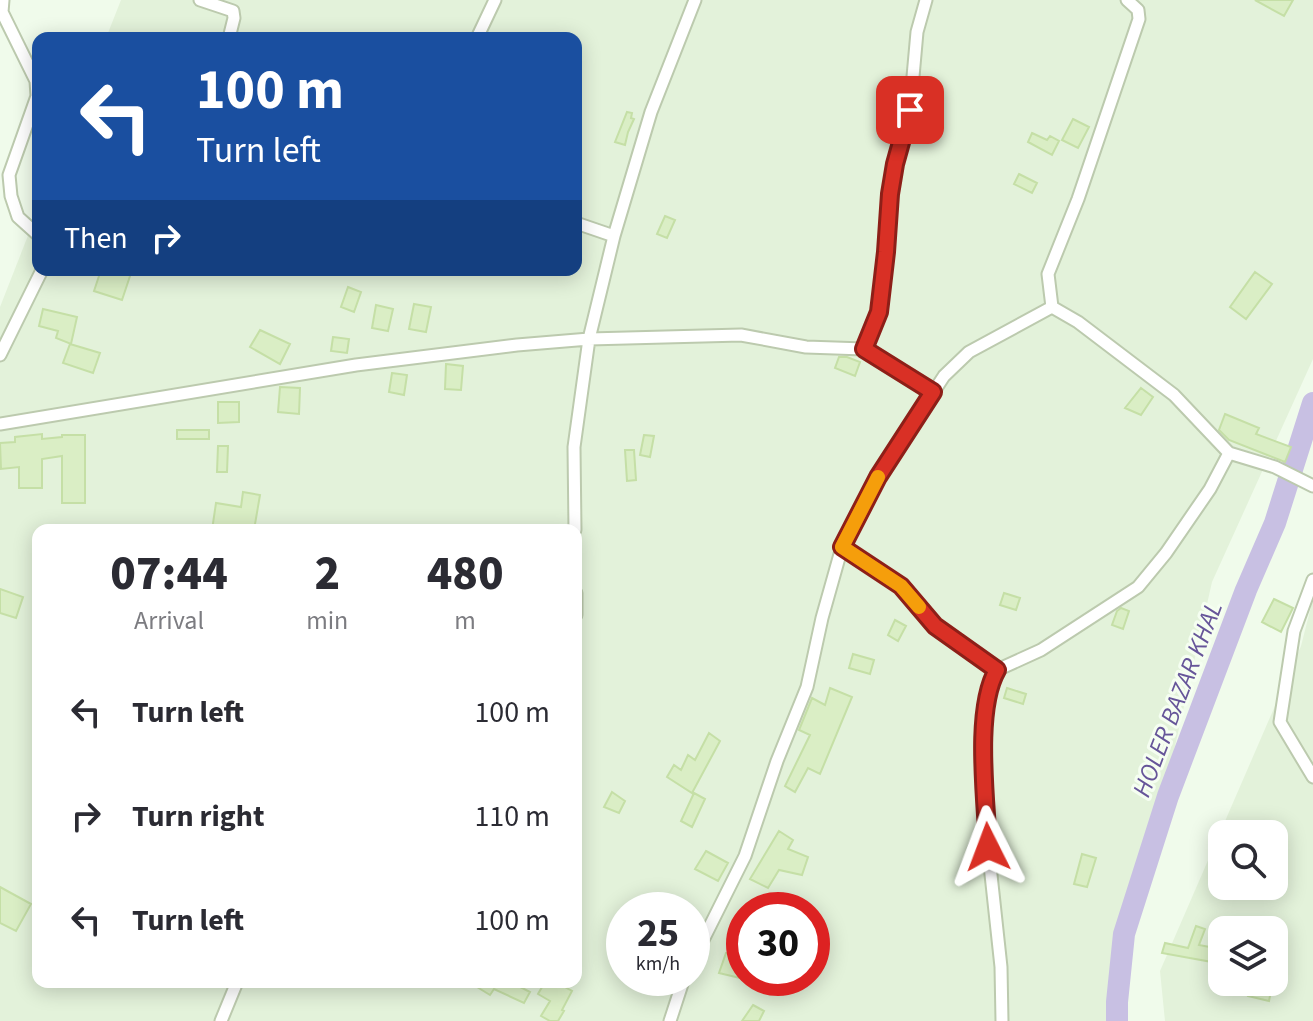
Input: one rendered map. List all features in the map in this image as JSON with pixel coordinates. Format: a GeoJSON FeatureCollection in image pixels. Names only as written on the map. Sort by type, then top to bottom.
{"type":"FeatureCollection","features":[{"type":"Feature","properties":{"kind":"street"},"geometry":{"type":"LineString","coordinates":[[200,0],[233,11],[230,32]]}},
{"type":"Feature","properties":{"kind":"street"},"geometry":{"type":"LineString","coordinates":[[480,32],[495,0]]}},
{"type":"Feature","properties":{"kind":"street"},"geometry":{"type":"LineString","coordinates":[[575,524],[574,447],[589,339],[614,236],[651,112],[695,0]]}},
{"type":"Feature","properties":{"kind":"street"},"geometry":{"type":"LineString","coordinates":[[864,349],[879,312],[890,194],[910,110],[917,32],[926,0]]}},
{"type":"Feature","properties":{"kind":"street"},"geometry":{"type":"LineString","coordinates":[[1052,307],[1048,274],[1078,199],[1139,19],[1138,10],[1127,0]]}},
{"type":"Feature","properties":{"kind":"street"},"geometry":{"type":"LineString","coordinates":[[2,1],[2,12],[32,73]]}},
{"type":"Feature","properties":{"kind":"street"},"geometry":{"type":"LineString","coordinates":[[32,110],[9,175],[11,196],[18,217],[32,230]]}},
{"type":"Feature","properties":{"kind":"street"},"geometry":{"type":"LineString","coordinates":[[582,225],[614,236]]}},
{"type":"Feature","properties":{"kind":"street"},"geometry":{"type":"LineString","coordinates":[[0,355],[39,276]]}},
{"type":"Feature","properties":{"kind":"street"},"geometry":{"type":"LineString","coordinates":[[710,926],[745,856],[777,761],[807,687],[842,547],[878,477],[944,376],[969,352],[1052,307]]}},
{"type":"Feature","properties":{"kind":"street"},"geometry":{"type":"LineString","coordinates":[[1052,307],[1078,322],[1174,395],[1229,453],[1275,467],[1313,486]]}},
{"type":"Feature","properties":{"kind":"street"},"geometry":{"type":"LineString","coordinates":[[0,424],[356,365],[589,339],[741,335],[806,347],[864,349],[933,392]]}},
{"type":"Feature","properties":{"kind":"street"},"geometry":{"type":"LineString","coordinates":[[1002,1021],[1001,967],[988,847],[983,730],[990,682],[997,670],[1041,650],[1138,587],[1166,553],[1210,489],[1229,453]]}},
{"type":"Feature","properties":{"kind":"street"},"geometry":{"type":"LineString","coordinates":[[842,547],[901,586],[935,626],[997,670]]}},
{"type":"Feature","properties":{"kind":"street"},"geometry":{"type":"LineString","coordinates":[[1313,580],[1294,631],[1280,722],[1313,777]]}},
{"type":"Feature","properties":{"kind":"street"},"geometry":{"type":"LineString","coordinates":[[221,1021],[235,988]]}},
{"type":"Feature","properties":{"kind":"street"},"geometry":{"type":"LineString","coordinates":[[670,1021],[678,996]]}},
{"type":"Feature","properties":{"kind":"shaded area"},"geometry":{"type":"Polygon","coordinates":[[[121,0],[1313,0],[1313,359],[1212,582],[1113,1021],[0,1021],[0,307],[32,225],[32,276],[582,276],[582,32],[108,32],[121,0]]]}},
{"type":"Feature","properties":{"kind":"shaded area"},"geometry":{"type":"Polygon","coordinates":[[[1313,599],[1313,1021],[1165,1021],[1160,971],[1208,860],[1208,900],[1288,900],[1288,820],[1226,820],[1301,646],[1313,599]]]}},
{"type":"Feature","properties":{"kind":"building"},"geometry":{"type":"Polygon","coordinates":[[[1255,0],[1293,0],[1284,16],[1255,0]]]}},
{"type":"Feature","properties":{"kind":"building"},"geometry":{"type":"Polygon","coordinates":[[[627,112],[632,113],[631,118],[634,119],[625,145],[615,142],[627,112]]]}},
{"type":"Feature","properties":{"kind":"building"},"geometry":{"type":"Polygon","coordinates":[[[1073,119],[1089,127],[1078,148],[1062,140],[1073,119]]]}},
{"type":"Feature","properties":{"kind":"building"},"geometry":{"type":"Polygon","coordinates":[[[1032,133],[1047,140],[1050,136],[1059,141],[1052,155],[1028,142],[1032,133]]]}},
{"type":"Feature","properties":{"kind":"building"},"geometry":{"type":"Polygon","coordinates":[[[1019,174],[1037,183],[1032,193],[1014,184],[1019,174]]]}},
{"type":"Feature","properties":{"kind":"building"},"geometry":{"type":"Polygon","coordinates":[[[665,216],[675,220],[667,238],[657,234],[665,216]]]}},
{"type":"Feature","properties":{"kind":"building"},"geometry":{"type":"Polygon","coordinates":[[[1255,272],[1272,284],[1246,319],[1230,307],[1255,272]]]}},
{"type":"Feature","properties":{"kind":"building"},"geometry":{"type":"Polygon","coordinates":[[[99,276],[130,276],[122,300],[94,291],[99,276]]]}},
{"type":"Feature","properties":{"kind":"building"},"geometry":{"type":"Polygon","coordinates":[[[348,287],[361,292],[354,312],[341,307],[348,287]]]}},
{"type":"Feature","properties":{"kind":"building"},"geometry":{"type":"Polygon","coordinates":[[[414,304],[431,307],[426,332],[409,329],[414,304]]]}},
{"type":"Feature","properties":{"kind":"building"},"geometry":{"type":"Polygon","coordinates":[[[376,305],[393,309],[388,331],[372,328],[376,305]]]}},
{"type":"Feature","properties":{"kind":"building"},"geometry":{"type":"Polygon","coordinates":[[[43,309],[77,317],[71,344],[56,338],[58,331],[39,326],[43,309]]]}},
{"type":"Feature","properties":{"kind":"building"},"geometry":{"type":"Polygon","coordinates":[[[260,330],[290,344],[280,364],[250,347],[260,330]]]}},
{"type":"Feature","properties":{"kind":"building"},"geometry":{"type":"Polygon","coordinates":[[[333,337],[349,339],[347,353],[331,351],[333,337]]]}},
{"type":"Feature","properties":{"kind":"building"},"geometry":{"type":"Polygon","coordinates":[[[70,344],[100,353],[93,373],[63,363],[70,344]]]}},
{"type":"Feature","properties":{"kind":"building"},"geometry":{"type":"Polygon","coordinates":[[[839,357],[860,362],[855,376],[835,368],[839,357]]]}},
{"type":"Feature","properties":{"kind":"building"},"geometry":{"type":"Polygon","coordinates":[[[446,364],[463,366],[461,390],[445,389],[446,364]]]}},
{"type":"Feature","properties":{"kind":"building"},"geometry":{"type":"Polygon","coordinates":[[[392,373],[407,375],[404,395],[389,392],[392,373]]]}},
{"type":"Feature","properties":{"kind":"building"},"geometry":{"type":"Polygon","coordinates":[[[280,387],[300,388],[299,414],[278,412],[280,387]]]}},
{"type":"Feature","properties":{"kind":"building"},"geometry":{"type":"Polygon","coordinates":[[[1141,388],[1153,397],[1141,415],[1125,408],[1141,388]]]}},
{"type":"Feature","properties":{"kind":"building"},"geometry":{"type":"Polygon","coordinates":[[[218,402],[239,402],[239,422],[218,423],[218,402]]]}},
{"type":"Feature","properties":{"kind":"building"},"geometry":{"type":"Polygon","coordinates":[[[1225,414],[1259,428],[1256,434],[1291,447],[1285,462],[1229,440],[1219,430],[1225,414]]]}},
{"type":"Feature","properties":{"kind":"building"},"geometry":{"type":"Polygon","coordinates":[[[177,430],[209,430],[209,439],[177,439],[177,430]]]}},
{"type":"Feature","properties":{"kind":"building"},"geometry":{"type":"Polygon","coordinates":[[[42,434],[42,439],[85,435],[85,503],[62,503],[62,456],[42,459],[42,488],[19,488],[19,467],[1,469],[0,443],[15,442],[15,437],[42,434]]]}},
{"type":"Feature","properties":{"kind":"building"},"geometry":{"type":"Polygon","coordinates":[[[644,435],[654,436],[650,457],[640,455],[644,435]]]}},
{"type":"Feature","properties":{"kind":"building"},"geometry":{"type":"Polygon","coordinates":[[[218,446],[228,446],[227,472],[217,472],[218,446]]]}},
{"type":"Feature","properties":{"kind":"building"},"geometry":{"type":"Polygon","coordinates":[[[625,450],[634,450],[636,480],[627,481],[625,450]]]}},
{"type":"Feature","properties":{"kind":"building"},"geometry":{"type":"Polygon","coordinates":[[[243,492],[260,495],[255,524],[213,524],[216,503],[241,507],[243,492]]]}},
{"type":"Feature","properties":{"kind":"building"},"geometry":{"type":"Polygon","coordinates":[[[0,589],[23,597],[16,618],[0,613],[0,589]]]}},
{"type":"Feature","properties":{"kind":"building"},"geometry":{"type":"Polygon","coordinates":[[[1004,593],[1020,598],[1016,610],[1000,605],[1004,593]]]}},
{"type":"Feature","properties":{"kind":"building"},"geometry":{"type":"Polygon","coordinates":[[[1274,599],[1293,608],[1281,632],[1262,622],[1274,599]]]}},
{"type":"Feature","properties":{"kind":"building"},"geometry":{"type":"Polygon","coordinates":[[[1121,608],[1129,611],[1123,629],[1112,625],[1121,608]]]}},
{"type":"Feature","properties":{"kind":"building"},"geometry":{"type":"Polygon","coordinates":[[[895,620],[906,626],[898,641],[888,635],[895,620]]]}},
{"type":"Feature","properties":{"kind":"building"},"geometry":{"type":"Polygon","coordinates":[[[853,654],[874,660],[870,674],[849,668],[853,654]]]}},
{"type":"Feature","properties":{"kind":"building"},"geometry":{"type":"Polygon","coordinates":[[[830,688],[852,697],[820,774],[808,768],[795,792],[785,786],[810,735],[799,730],[812,698],[825,705],[830,688]]]}},
{"type":"Feature","properties":{"kind":"building"},"geometry":{"type":"Polygon","coordinates":[[[1007,688],[1026,694],[1023,704],[1004,698],[1007,688]]]}},
{"type":"Feature","properties":{"kind":"building"},"geometry":{"type":"Polygon","coordinates":[[[709,733],[720,741],[692,793],[667,777],[674,765],[681,770],[688,755],[695,760],[709,733]]]}},
{"type":"Feature","properties":{"kind":"building"},"geometry":{"type":"Polygon","coordinates":[[[612,792],[625,801],[619,813],[604,807],[612,792]]]}},
{"type":"Feature","properties":{"kind":"building"},"geometry":{"type":"Polygon","coordinates":[[[694,793],[705,799],[692,827],[681,821],[694,793]]]}},
{"type":"Feature","properties":{"kind":"building"},"geometry":{"type":"Polygon","coordinates":[[[779,831],[793,840],[788,849],[808,857],[802,875],[779,870],[768,888],[750,879],[779,831]]]}},
{"type":"Feature","properties":{"kind":"building"},"geometry":{"type":"Polygon","coordinates":[[[706,851],[728,863],[718,881],[695,869],[706,851]]]}},
{"type":"Feature","properties":{"kind":"building"},"geometry":{"type":"Polygon","coordinates":[[[1082,854],[1096,858],[1087,887],[1074,884],[1082,854]]]}},
{"type":"Feature","properties":{"kind":"building"},"geometry":{"type":"Polygon","coordinates":[[[0,887],[31,904],[16,931],[0,923],[0,887]]]}},
{"type":"Feature","properties":{"kind":"building"},"geometry":{"type":"Polygon","coordinates":[[[1196,926],[1205,929],[1199,945],[1208,947],[1208,961],[1162,953],[1165,943],[1188,948],[1196,926]]]}},
{"type":"Feature","properties":{"kind":"building"},"geometry":{"type":"Polygon","coordinates":[[[726,953],[726,975],[719,973],[726,953]]]}},
{"type":"Feature","properties":{"kind":"building"},"geometry":{"type":"Polygon","coordinates":[[[479,988],[522,988],[530,992],[524,1003],[494,989],[490,995],[479,988]]]}},
{"type":"Feature","properties":{"kind":"building"},"geometry":{"type":"Polygon","coordinates":[[[542,988],[567,988],[572,991],[558,1021],[541,1016],[550,1001],[538,994],[542,988]]]}},
{"type":"Feature","properties":{"kind":"building"},"geometry":{"type":"Polygon","coordinates":[[[1248,996],[1270,996],[1269,1001],[1248,996]]]}},
{"type":"Feature","properties":{"kind":"building"},"geometry":{"type":"Polygon","coordinates":[[[753,1005],[764,1011],[759,1021],[742,1021],[753,1005]]]}},
{"type":"Feature","properties":{"kind":"waterway","name":"HOLER BAZAR KHAL"},"geometry":{"type":"LineString","coordinates":[[1117,1021],[1124,934],[1168,796],[1246,590],[1275,523],[1313,403]]}},
{"type":"Feature","properties":{"kind":"slow traffic"},"geometry":{"type":"LineString","coordinates":[[878,477],[842,547],[901,586],[919,607]]}},
{"type":"Feature","properties":{"kind":"route"},"geometry":{"type":"LineString","coordinates":[[910,110],[890,194],[879,312],[864,349],[933,392],[878,477],[842,547],[901,586],[935,626],[997,670],[990,682],[983,730],[988,847]]}}]}
